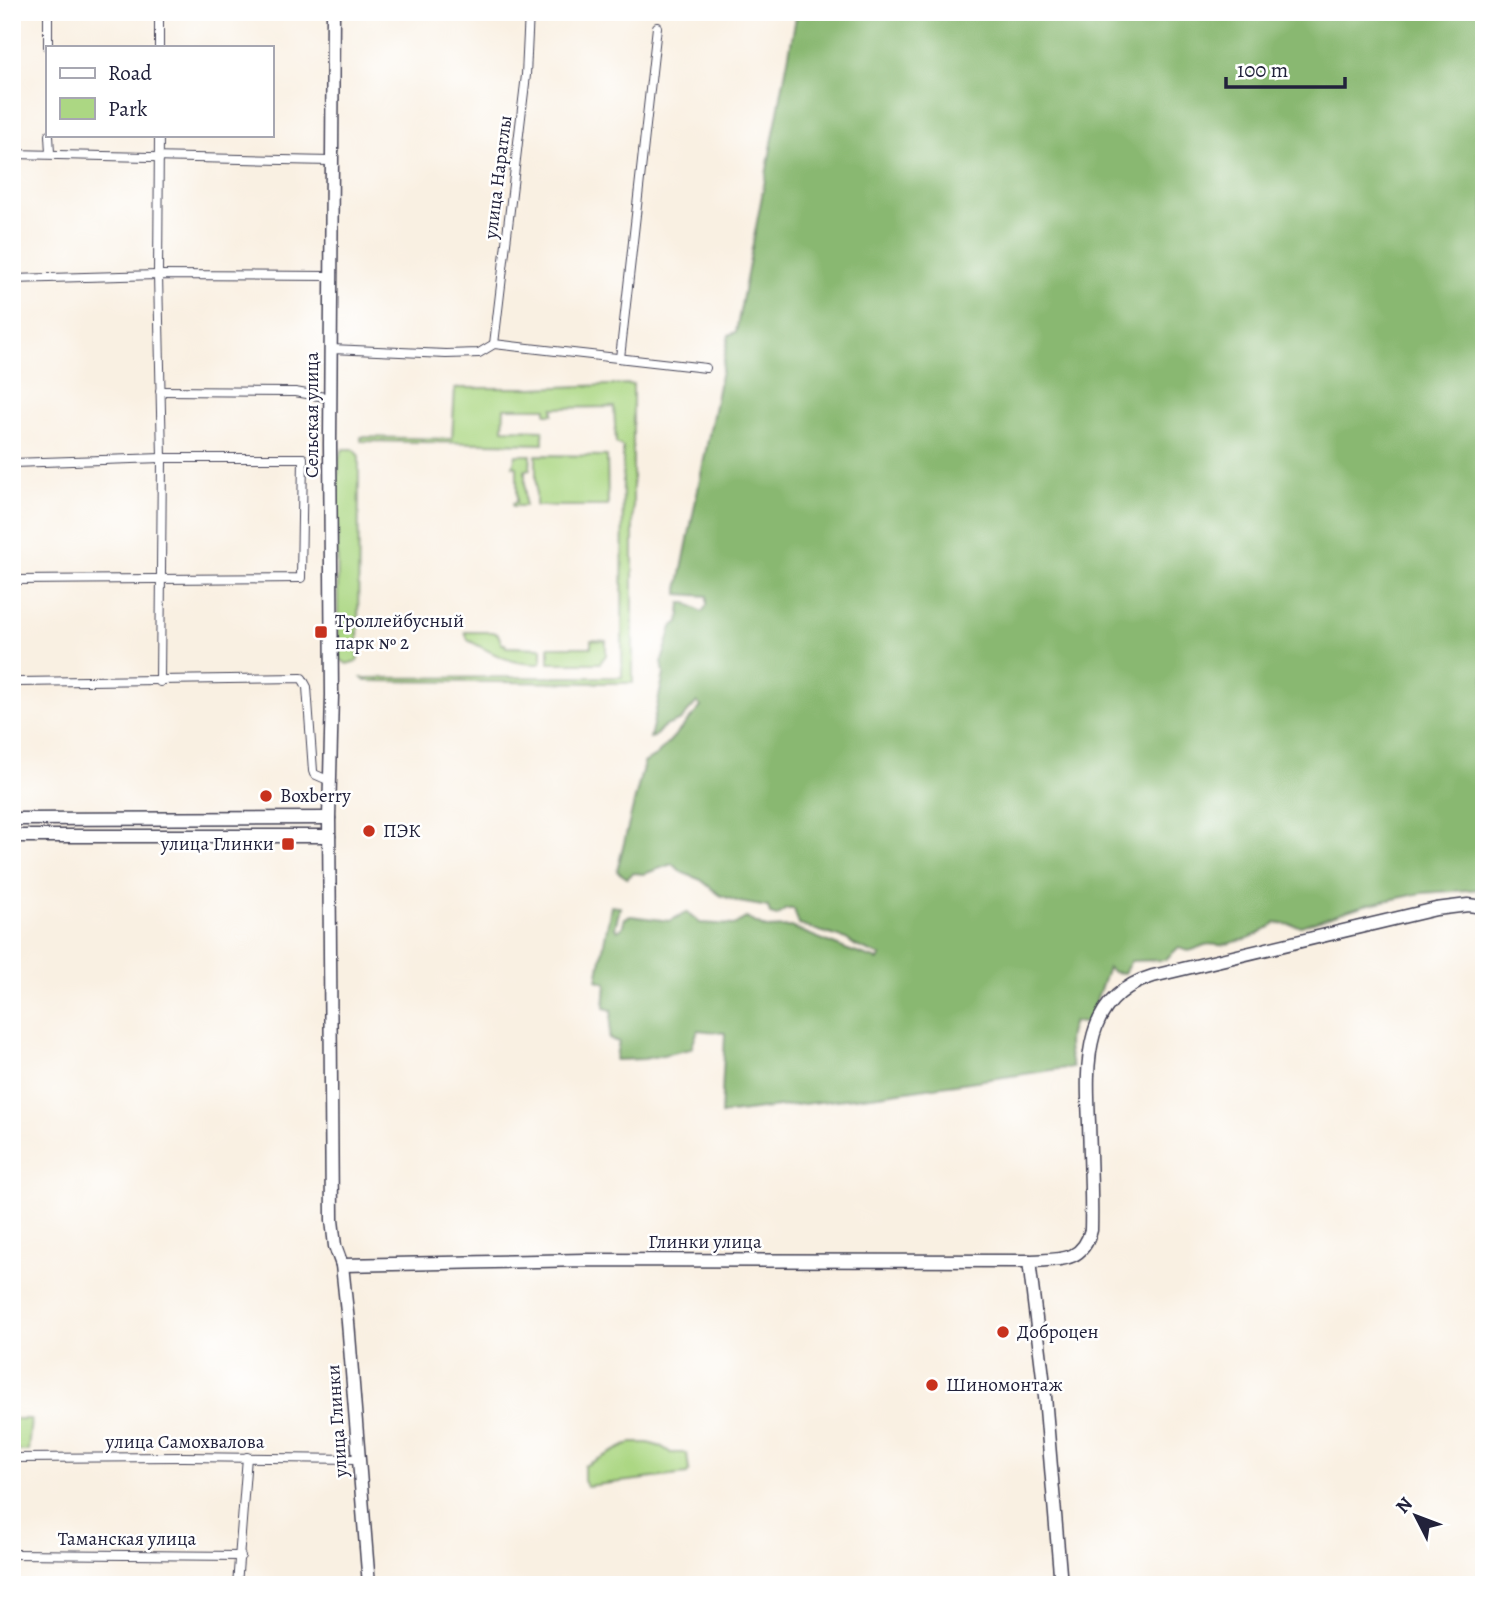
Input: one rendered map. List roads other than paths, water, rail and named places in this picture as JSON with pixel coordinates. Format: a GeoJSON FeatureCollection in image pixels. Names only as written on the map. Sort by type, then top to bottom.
{"type":"FeatureCollection","features":[{"type":"Feature","properties":{"kind":"main road","name":"Сельская улица"},"geometry":{"type":"LineString","coordinates":[[328,818],[332,695],[332,12]]}},
{"type":"Feature","properties":{"kind":"main road"},"geometry":{"type":"LineString","coordinates":[[12,819],[328,818]]}},
{"type":"Feature","properties":{"kind":"main road","name":"улица Глинки"},"geometry":{"type":"LineString","coordinates":[[328,818],[332,1220],[335,1246],[342,1265],[369,1585]]}},
{"type":"Feature","properties":{"kind":"main road"},"geometry":{"type":"LineString","coordinates":[[12,836],[329,836]]}},
{"type":"Feature","properties":{"kind":"main road","name":"Глинки улица"},"geometry":{"type":"LineString","coordinates":[[342,1265],[584,1260],[1068,1259],[1084,1249],[1091,1230],[1088,1059],[1101,1017],[1121,992],[1153,976],[1376,922],[1457,905],[1484,907]]}},
{"type":"Feature","properties":{"kind":"main road"},"geometry":{"type":"LineString","coordinates":[[1029,1261],[1044,1385],[1061,1585]]}},
{"type":"Feature","properties":{"kind":"street"},"geometry":{"type":"LineString","coordinates":[[48,12],[48,46]]}},
{"type":"Feature","properties":{"kind":"street"},"geometry":{"type":"LineString","coordinates":[[159,12],[159,46]]}},
{"type":"Feature","properties":{"kind":"street","name":"улица Наратлы"},"geometry":{"type":"LineString","coordinates":[[494,344],[526,75],[530,12]]}},
{"type":"Feature","properties":{"kind":"street"},"geometry":{"type":"LineString","coordinates":[[620,358],[657,27]]}},
{"type":"Feature","properties":{"kind":"street"},"geometry":{"type":"LineString","coordinates":[[50,136],[50,153]]}},
{"type":"Feature","properties":{"kind":"street"},"geometry":{"type":"LineString","coordinates":[[159,136],[158,275],[162,458],[160,682]]}},
{"type":"Feature","properties":{"kind":"street"},"geometry":{"type":"LineString","coordinates":[[12,154],[331,160]]}},
{"type":"Feature","properties":{"kind":"street"},"geometry":{"type":"LineString","coordinates":[[12,279],[158,275],[331,276]]}},
{"type":"Feature","properties":{"kind":"street"},"geometry":{"type":"LineString","coordinates":[[331,349],[457,354],[479,353],[494,344],[706,368]]}},
{"type":"Feature","properties":{"kind":"street"},"geometry":{"type":"LineString","coordinates":[[160,391],[295,392],[331,398]]}},
{"type":"Feature","properties":{"kind":"street"},"geometry":{"type":"LineString","coordinates":[[12,463],[162,458],[303,458],[302,578],[12,580]]}},
{"type":"Feature","properties":{"kind":"street"},"geometry":{"type":"LineString","coordinates":[[18,682],[302,678],[307,687],[313,771],[314,774],[330,780]]}},
{"type":"Feature","properties":{"kind":"street"},"geometry":{"type":"LineString","coordinates":[[237,1585],[247,1457]]}},
{"type":"Feature","properties":{"kind":"street","name":"улица Самохвалова"},"geometry":{"type":"LineString","coordinates":[[12,1458],[247,1457],[359,1460]]}},
{"type":"Feature","properties":{"kind":"street","name":"Таманская улица"},"geometry":{"type":"LineString","coordinates":[[12,1554],[241,1556]]}},
{"type":"Feature","properties":{"kind":"place","name":"Троллейбусный парк № 2"},"geometry":{"type":"Point","coordinates":[321,632]}},
{"type":"Feature","properties":{"kind":"place","name":"Boxberry"},"geometry":{"type":"Point","coordinates":[266,796]}},
{"type":"Feature","properties":{"kind":"place","name":"ПЭК"},"geometry":{"type":"Point","coordinates":[369,831]}},
{"type":"Feature","properties":{"kind":"place","name":"улица Глинки"},"geometry":{"type":"Point","coordinates":[288,844]}},
{"type":"Feature","properties":{"kind":"place","name":"Доброцен"},"geometry":{"type":"Point","coordinates":[1003,1332]}},
{"type":"Feature","properties":{"kind":"place","name":"Шиномонтаж"},"geometry":{"type":"Point","coordinates":[932,1385]}}]}
